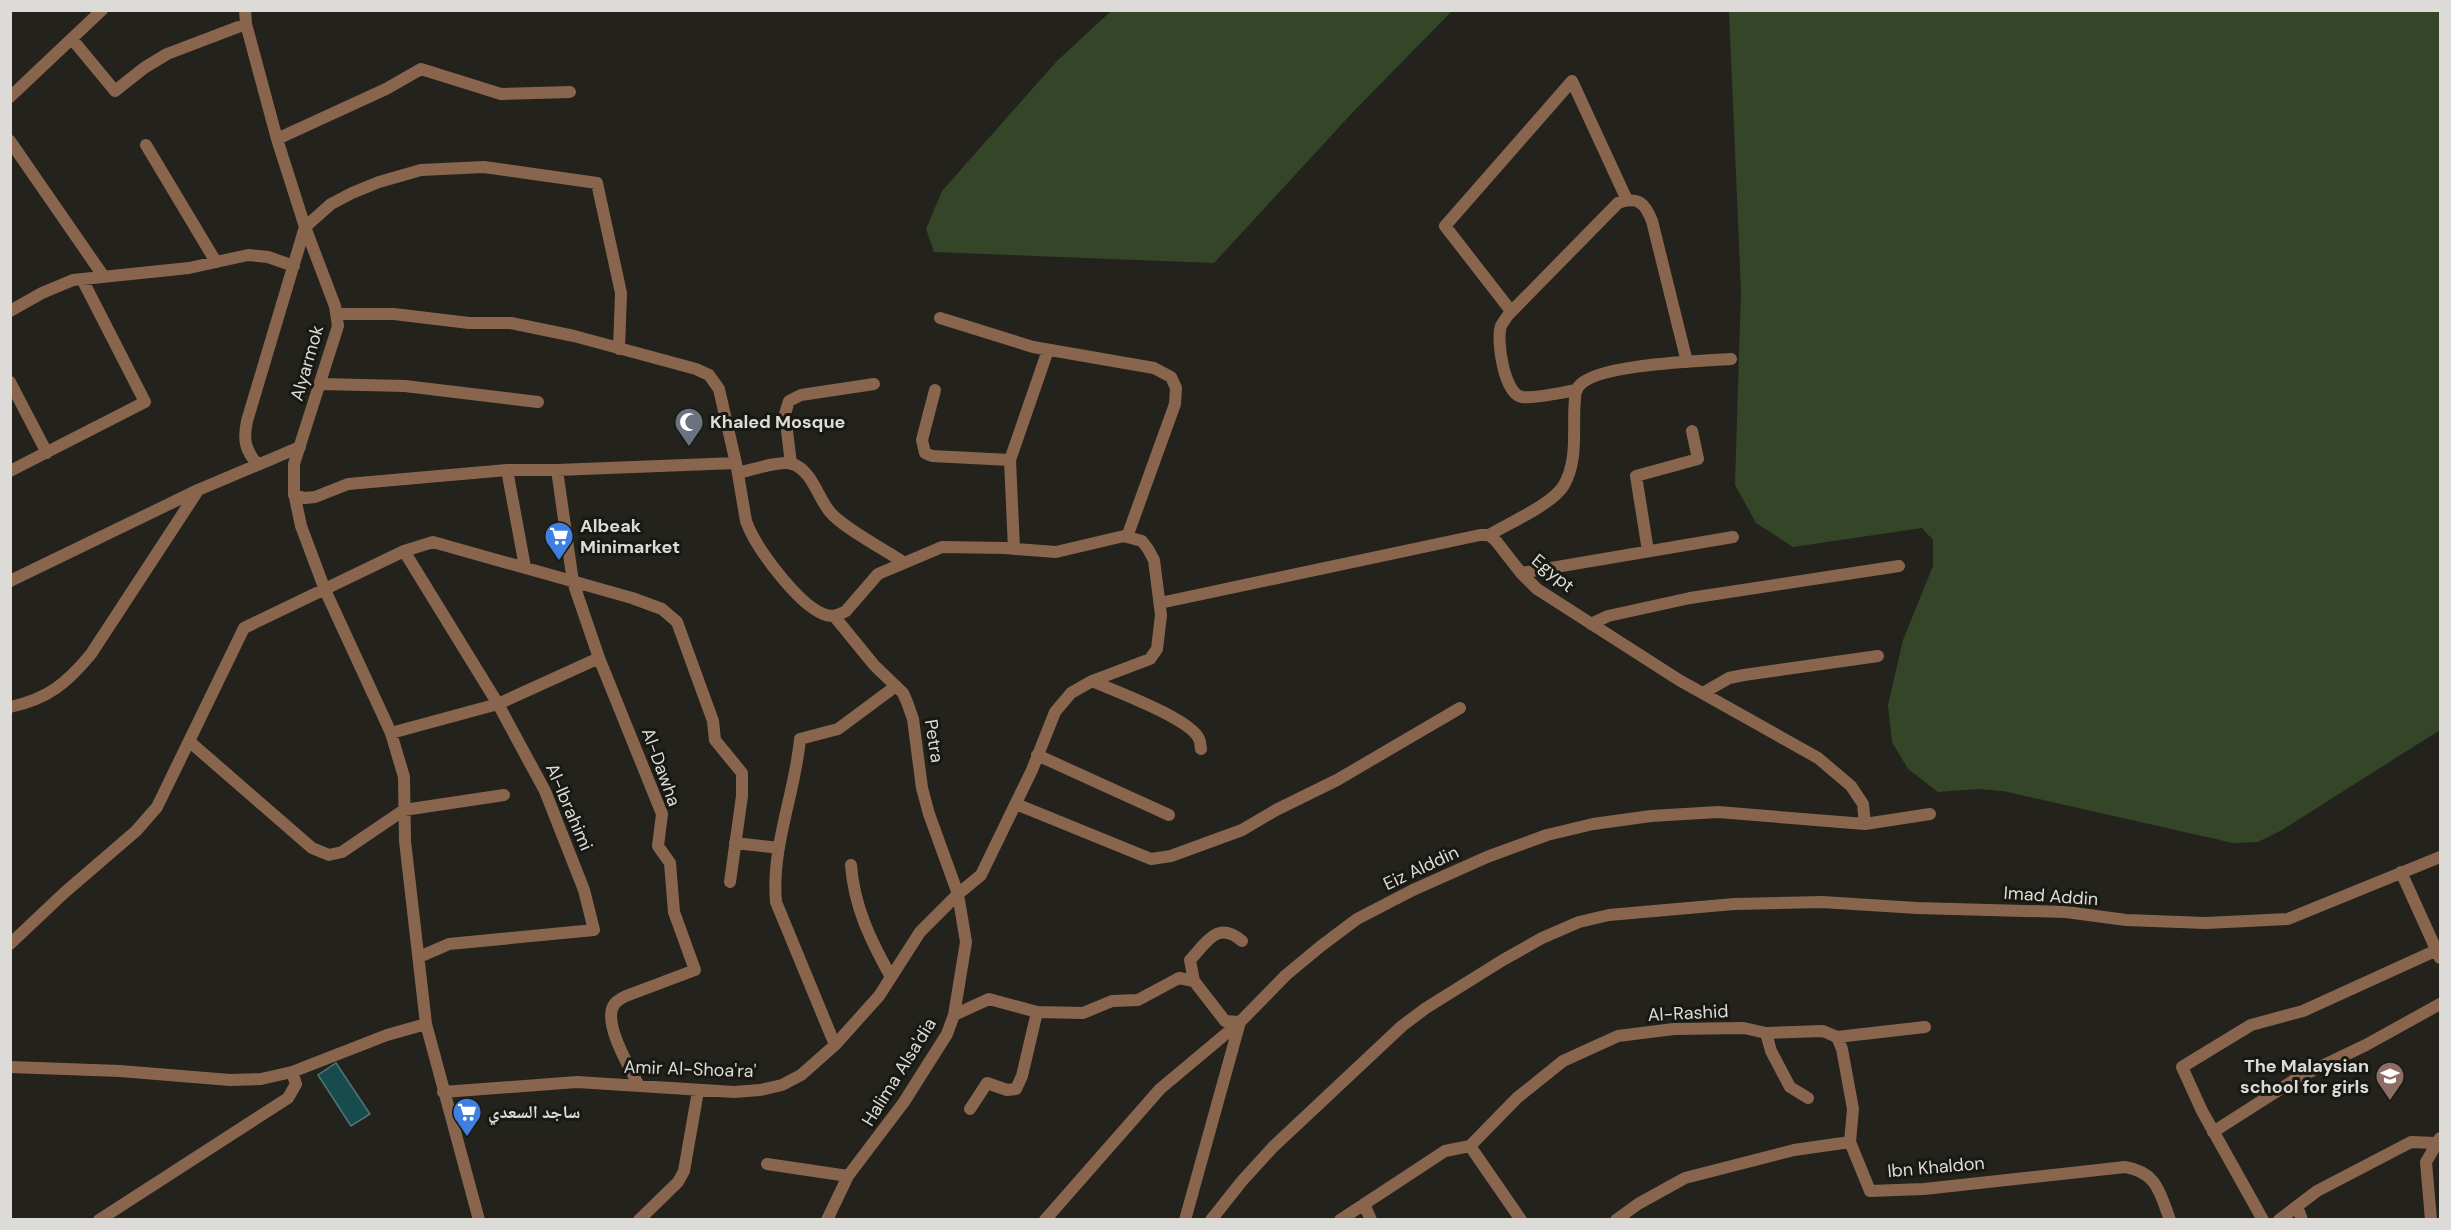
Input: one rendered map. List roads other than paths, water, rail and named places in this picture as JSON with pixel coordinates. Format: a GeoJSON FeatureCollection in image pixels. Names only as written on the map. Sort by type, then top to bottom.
{"type":"FeatureCollection","features":[{"type":"Feature","properties":{"kind":"street"},"geometry":{"type":"LineString","coordinates":[[10,98],[102,10]]}},
{"type":"Feature","properties":{"kind":"street","name":"Alyarmok"},"geometry":{"type":"LineString","coordinates":[[244,10],[277,139],[305,227],[337,314],[338,326],[300,447],[293,477],[294,495],[301,526],[324,590],[391,733],[404,777],[404,810],[426,1024],[479,1220]]}},
{"type":"Feature","properties":{"kind":"street"},"geometry":{"type":"LineString","coordinates":[[72,39],[115,91],[144,68],[167,54],[246,24]]}},
{"type":"Feature","properties":{"kind":"street"},"geometry":{"type":"LineString","coordinates":[[277,139],[386,89],[421,69],[501,94],[570,92]]}},
{"type":"Feature","properties":{"kind":"street"},"geometry":{"type":"LineString","coordinates":[[1512,311],[1444,226],[1572,81],[1628,200]]}},
{"type":"Feature","properties":{"kind":"street"},"geometry":{"type":"LineString","coordinates":[[10,141],[104,277]]}},
{"type":"Feature","properties":{"kind":"street"},"geometry":{"type":"LineString","coordinates":[[146,145],[216,262]]}},
{"type":"Feature","properties":{"kind":"street"},"geometry":{"type":"LineString","coordinates":[[258,465],[246,447],[244,436],[305,227],[331,204],[379,182],[421,170],[484,167],[597,183],[621,293],[618,349]]}},
{"type":"Feature","properties":{"kind":"street"},"geometry":{"type":"LineString","coordinates":[[1577,390],[1522,397],[1513,393],[1503,365],[1501,325],[1618,203],[1628,200],[1637,201],[1647,207],[1687,362]]}},
{"type":"Feature","properties":{"kind":"street"},"geometry":{"type":"LineString","coordinates":[[11,311],[42,293],[73,280],[189,268],[259,255],[294,266]]}},
{"type":"Feature","properties":{"kind":"street"},"geometry":{"type":"LineString","coordinates":[[10,471],[145,402],[82,279]]}},
{"type":"Feature","properties":{"kind":"street"},"geometry":{"type":"LineString","coordinates":[[337,314],[394,314],[469,323],[511,323],[574,336],[696,369],[709,375],[721,397],[746,521],[758,546],[795,592],[809,605],[823,614],[834,616],[846,611],[878,574],[942,547],[1056,552],[1127,537],[1142,541],[1154,560],[1160,603],[1480,535],[1489,535],[1544,505],[1563,486],[1574,460],[1575,396],[1577,390],[1588,379],[1605,372],[1731,359]]}},
{"type":"Feature","properties":{"kind":"street"},"geometry":{"type":"LineString","coordinates":[[939,318],[1048,350],[1154,368],[1168,374],[1174,382],[1175,404],[1127,537]]}},
{"type":"Feature","properties":{"kind":"street"},"geometry":{"type":"LineString","coordinates":[[1014,549],[1010,460],[1048,350]]}},
{"type":"Feature","properties":{"kind":"street"},"geometry":{"type":"LineString","coordinates":[[10,382],[47,453]]}},
{"type":"Feature","properties":{"kind":"street"},"geometry":{"type":"LineString","coordinates":[[321,384],[405,386],[538,402]]}},
{"type":"Feature","properties":{"kind":"street"},"geometry":{"type":"LineString","coordinates":[[791,464],[786,414],[789,401],[801,395],[874,384]]}},
{"type":"Feature","properties":{"kind":"street"},"geometry":{"type":"LineString","coordinates":[[935,390],[922,440],[925,453],[932,456],[1010,460]]}},
{"type":"Feature","properties":{"kind":"street"},"geometry":{"type":"LineString","coordinates":[[1648,551],[1636,476],[1698,459],[1692,431]]}},
{"type":"Feature","properties":{"kind":"street"},"geometry":{"type":"LineString","coordinates":[[10,581],[198,490],[300,447]]}},
{"type":"Feature","properties":{"kind":"street"},"geometry":{"type":"LineString","coordinates":[[294,495],[305,498],[315,497],[348,484],[507,470],[737,468],[783,463],[801,469],[830,513],[838,520],[903,562]]}},
{"type":"Feature","properties":{"kind":"street"},"geometry":{"type":"LineString","coordinates":[[507,470],[525,567]]}},
{"type":"Feature","properties":{"kind":"street","name":"Al-Dawha"},"geometry":{"type":"LineString","coordinates":[[557,470],[573,582],[599,658],[662,814],[658,846],[670,863],[674,912],[695,970],[626,996],[616,1002],[612,1010],[615,1033],[639,1086]]}},
{"type":"Feature","properties":{"kind":"street"},"geometry":{"type":"LineString","coordinates":[[10,707],[57,690],[75,674],[91,654],[198,490]]}},
{"type":"Feature","properties":{"kind":"street","name":"Egypt"},"geometry":{"type":"LineString","coordinates":[[1489,535],[1537,589],[1703,693],[1818,758],[1839,774],[1851,786],[1863,804],[1865,824]]}},
{"type":"Feature","properties":{"kind":"street"},"geometry":{"type":"LineString","coordinates":[[1521,573],[1733,537]]}},
{"type":"Feature","properties":{"kind":"street"},"geometry":{"type":"LineString","coordinates":[[10,944],[64,893],[136,831],[157,807],[244,628],[404,551],[433,542],[632,598],[662,609],[677,622],[713,721],[715,741],[742,773],[742,796],[730,882]]}},
{"type":"Feature","properties":{"kind":"street","name":"Al-Ibrahimi"},"geometry":{"type":"LineString","coordinates":[[404,551],[498,704],[545,791],[584,890],[594,930],[449,945],[419,957]]}},
{"type":"Feature","properties":{"kind":"street"},"geometry":{"type":"LineString","coordinates":[[1591,624],[1608,616],[1690,598],[1899,566]]}},
{"type":"Feature","properties":{"kind":"street","name":"Amir Al-Shoa'ra'"},"geometry":{"type":"LineString","coordinates":[[443,1092],[577,1082],[698,1091],[751,1091],[782,1085],[801,1075],[835,1045],[879,996],[920,932],[958,894],[981,875],[1016,804],[1055,712],[1071,693],[1092,681],[1143,663],[1154,655],[1157,649],[1161,615],[1160,603]]}},
{"type":"Feature","properties":{"kind":"street","name":"Petra"},"geometry":{"type":"LineString","coordinates":[[834,616],[874,665],[903,693],[913,719],[927,805],[958,894]]}},
{"type":"Feature","properties":{"kind":"street"},"geometry":{"type":"LineString","coordinates":[[1703,693],[1729,678],[1878,656]]}},
{"type":"Feature","properties":{"kind":"street"},"geometry":{"type":"LineString","coordinates":[[391,733],[498,704],[599,658]]}},
{"type":"Feature","properties":{"kind":"street"},"geometry":{"type":"LineString","coordinates":[[1092,681],[1178,719],[1195,733],[1201,749]]}},
{"type":"Feature","properties":{"kind":"street"},"geometry":{"type":"LineString","coordinates":[[835,1045],[776,902],[774,884],[778,848],[800,739],[838,729],[896,686]]}},
{"type":"Feature","properties":{"kind":"street"},"geometry":{"type":"LineString","coordinates":[[1016,804],[1151,859],[1171,856],[1242,830],[1276,810],[1337,780],[1460,708]]}},
{"type":"Feature","properties":{"kind":"street"},"geometry":{"type":"LineString","coordinates":[[189,742],[321,854],[342,852],[404,810],[504,795]]}},
{"type":"Feature","properties":{"kind":"street"},"geometry":{"type":"LineString","coordinates":[[1037,755],[1169,815]]}},
{"type":"Feature","properties":{"kind":"street","name":"Eiz Alddin"},"geometry":{"type":"LineString","coordinates":[[1045,1220],[1160,1089],[1240,1022],[1286,975],[1357,919],[1413,890],[1487,857],[1547,835],[1593,824],[1651,816],[1718,812],[1865,824],[1930,814]]}},
{"type":"Feature","properties":{"kind":"street"},"geometry":{"type":"LineString","coordinates":[[735,843],[778,848]]}},
{"type":"Feature","properties":{"kind":"street","name":"Imad Addin"},"geometry":{"type":"LineString","coordinates":[[1214,1218],[1273,1147],[1383,1043],[1426,1008],[1503,960],[1561,929],[1602,917],[1734,904],[1822,902],[1917,908],[2066,912],[2126,920],[2206,923],[2288,919],[2440,857]]}},
{"type":"Feature","properties":{"kind":"street"},"geometry":{"type":"LineString","coordinates":[[851,865],[857,905],[870,940],[891,977]]}},
{"type":"Feature","properties":{"kind":"street"},"geometry":{"type":"LineString","coordinates":[[2263,1220],[2213,1132],[2182,1067],[2251,1025],[2303,1011],[2439,954],[2401,872]]}},
{"type":"Feature","properties":{"kind":"street","name":"Halima Alsa'dia"},"geometry":{"type":"LineString","coordinates":[[827,1220],[848,1176],[904,1102],[947,1034],[954,1015],[966,942],[958,894]]}},
{"type":"Feature","properties":{"kind":"street"},"geometry":{"type":"LineString","coordinates":[[1185,1220],[1240,1022],[1231,1023],[1222,1019],[1194,981],[1190,960],[1217,933],[1224,931],[1233,933],[1242,941]]}},
{"type":"Feature","properties":{"kind":"street"},"geometry":{"type":"LineString","coordinates":[[954,1015],[989,999],[1037,1012],[1088,1012],[1112,1001],[1134,1001],[1179,978],[1194,981]]}},
{"type":"Feature","properties":{"kind":"street"},"geometry":{"type":"LineString","coordinates":[[2213,1132],[2299,1077],[2366,1045],[2440,1004]]}},
{"type":"Feature","properties":{"kind":"street"},"geometry":{"type":"LineString","coordinates":[[970,1109],[987,1083],[1007,1090],[1016,1089],[1022,1076],[1037,1012]]}},
{"type":"Feature","properties":{"kind":"street"},"geometry":{"type":"LineString","coordinates":[[10,1067],[120,1071],[230,1080],[261,1079],[292,1072],[387,1035],[426,1024]]}},
{"type":"Feature","properties":{"kind":"street","name":"Al-Rashid"},"geometry":{"type":"LineString","coordinates":[[1470,1146],[1516,1099],[1564,1060],[1618,1036],[1674,1029],[1744,1028],[1766,1033],[1823,1031],[1837,1037],[1925,1028]]}},
{"type":"Feature","properties":{"kind":"street"},"geometry":{"type":"LineString","coordinates":[[1766,1033],[1771,1051],[1790,1087],[1808,1098]]}},
{"type":"Feature","properties":{"kind":"street"},"geometry":{"type":"LineString","coordinates":[[1616,1220],[1638,1204],[1685,1178],[1794,1150],[1850,1142],[1853,1109],[1842,1049],[1837,1037]]}},
{"type":"Feature","properties":{"kind":"street"},"geometry":{"type":"LineString","coordinates":[[99,1220],[288,1098],[296,1084],[292,1072]]}},
{"type":"Feature","properties":{"kind":"street"},"geometry":{"type":"LineString","coordinates":[[644,1218],[676,1184],[684,1171],[698,1091]]}},
{"type":"Feature","properties":{"kind":"street"},"geometry":{"type":"LineString","coordinates":[[2280,1220],[2317,1191],[2412,1142],[2438,1140]]}},
{"type":"Feature","properties":{"kind":"street"},"geometry":{"type":"LineString","coordinates":[[2431,1220],[2426,1162],[2438,1140]]}},
{"type":"Feature","properties":{"kind":"street","name":"Ibn Khaldon"},"geometry":{"type":"LineString","coordinates":[[1850,1142],[1870,1191],[1924,1189],[2125,1167],[2138,1169],[2150,1176],[2159,1190],[2170,1220]]}},
{"type":"Feature","properties":{"kind":"street"},"geometry":{"type":"LineString","coordinates":[[1340,1220],[1445,1151],[1470,1146],[1521,1220]]}},
{"type":"Feature","properties":{"kind":"street"},"geometry":{"type":"LineString","coordinates":[[767,1164],[848,1176]]}},
{"type":"Feature","properties":{"kind":"street"},"geometry":{"type":"LineString","coordinates":[[1364,1204],[1371,1220]]}},
{"type":"Feature","properties":{"kind":"street"},"geometry":{"type":"LineString","coordinates":[[2297,1206],[2302,1220]]}},
{"type":"Feature","properties":{"kind":"water"},"geometry":{"type":"Polygon","coordinates":[[[336,1063],[370,1114],[351,1126],[318,1075],[336,1063]]]}},
{"type":"Feature","properties":{"kind":"place","name":"Khaled Mosque"},"geometry":{"type":"Point","coordinates":[689,448]}},
{"type":"Feature","properties":{"kind":"place","name":"Albeak Minimarket"},"geometry":{"type":"Point","coordinates":[559,562]}},
{"type":"Feature","properties":{"kind":"place","name":"The Malaysian school for girls"},"geometry":{"type":"Point","coordinates":[2390,1102]}},
{"type":"Feature","properties":{"kind":"place","name":"ساجد السعدي"},"geometry":{"type":"Point","coordinates":[467,1138]}}]}
